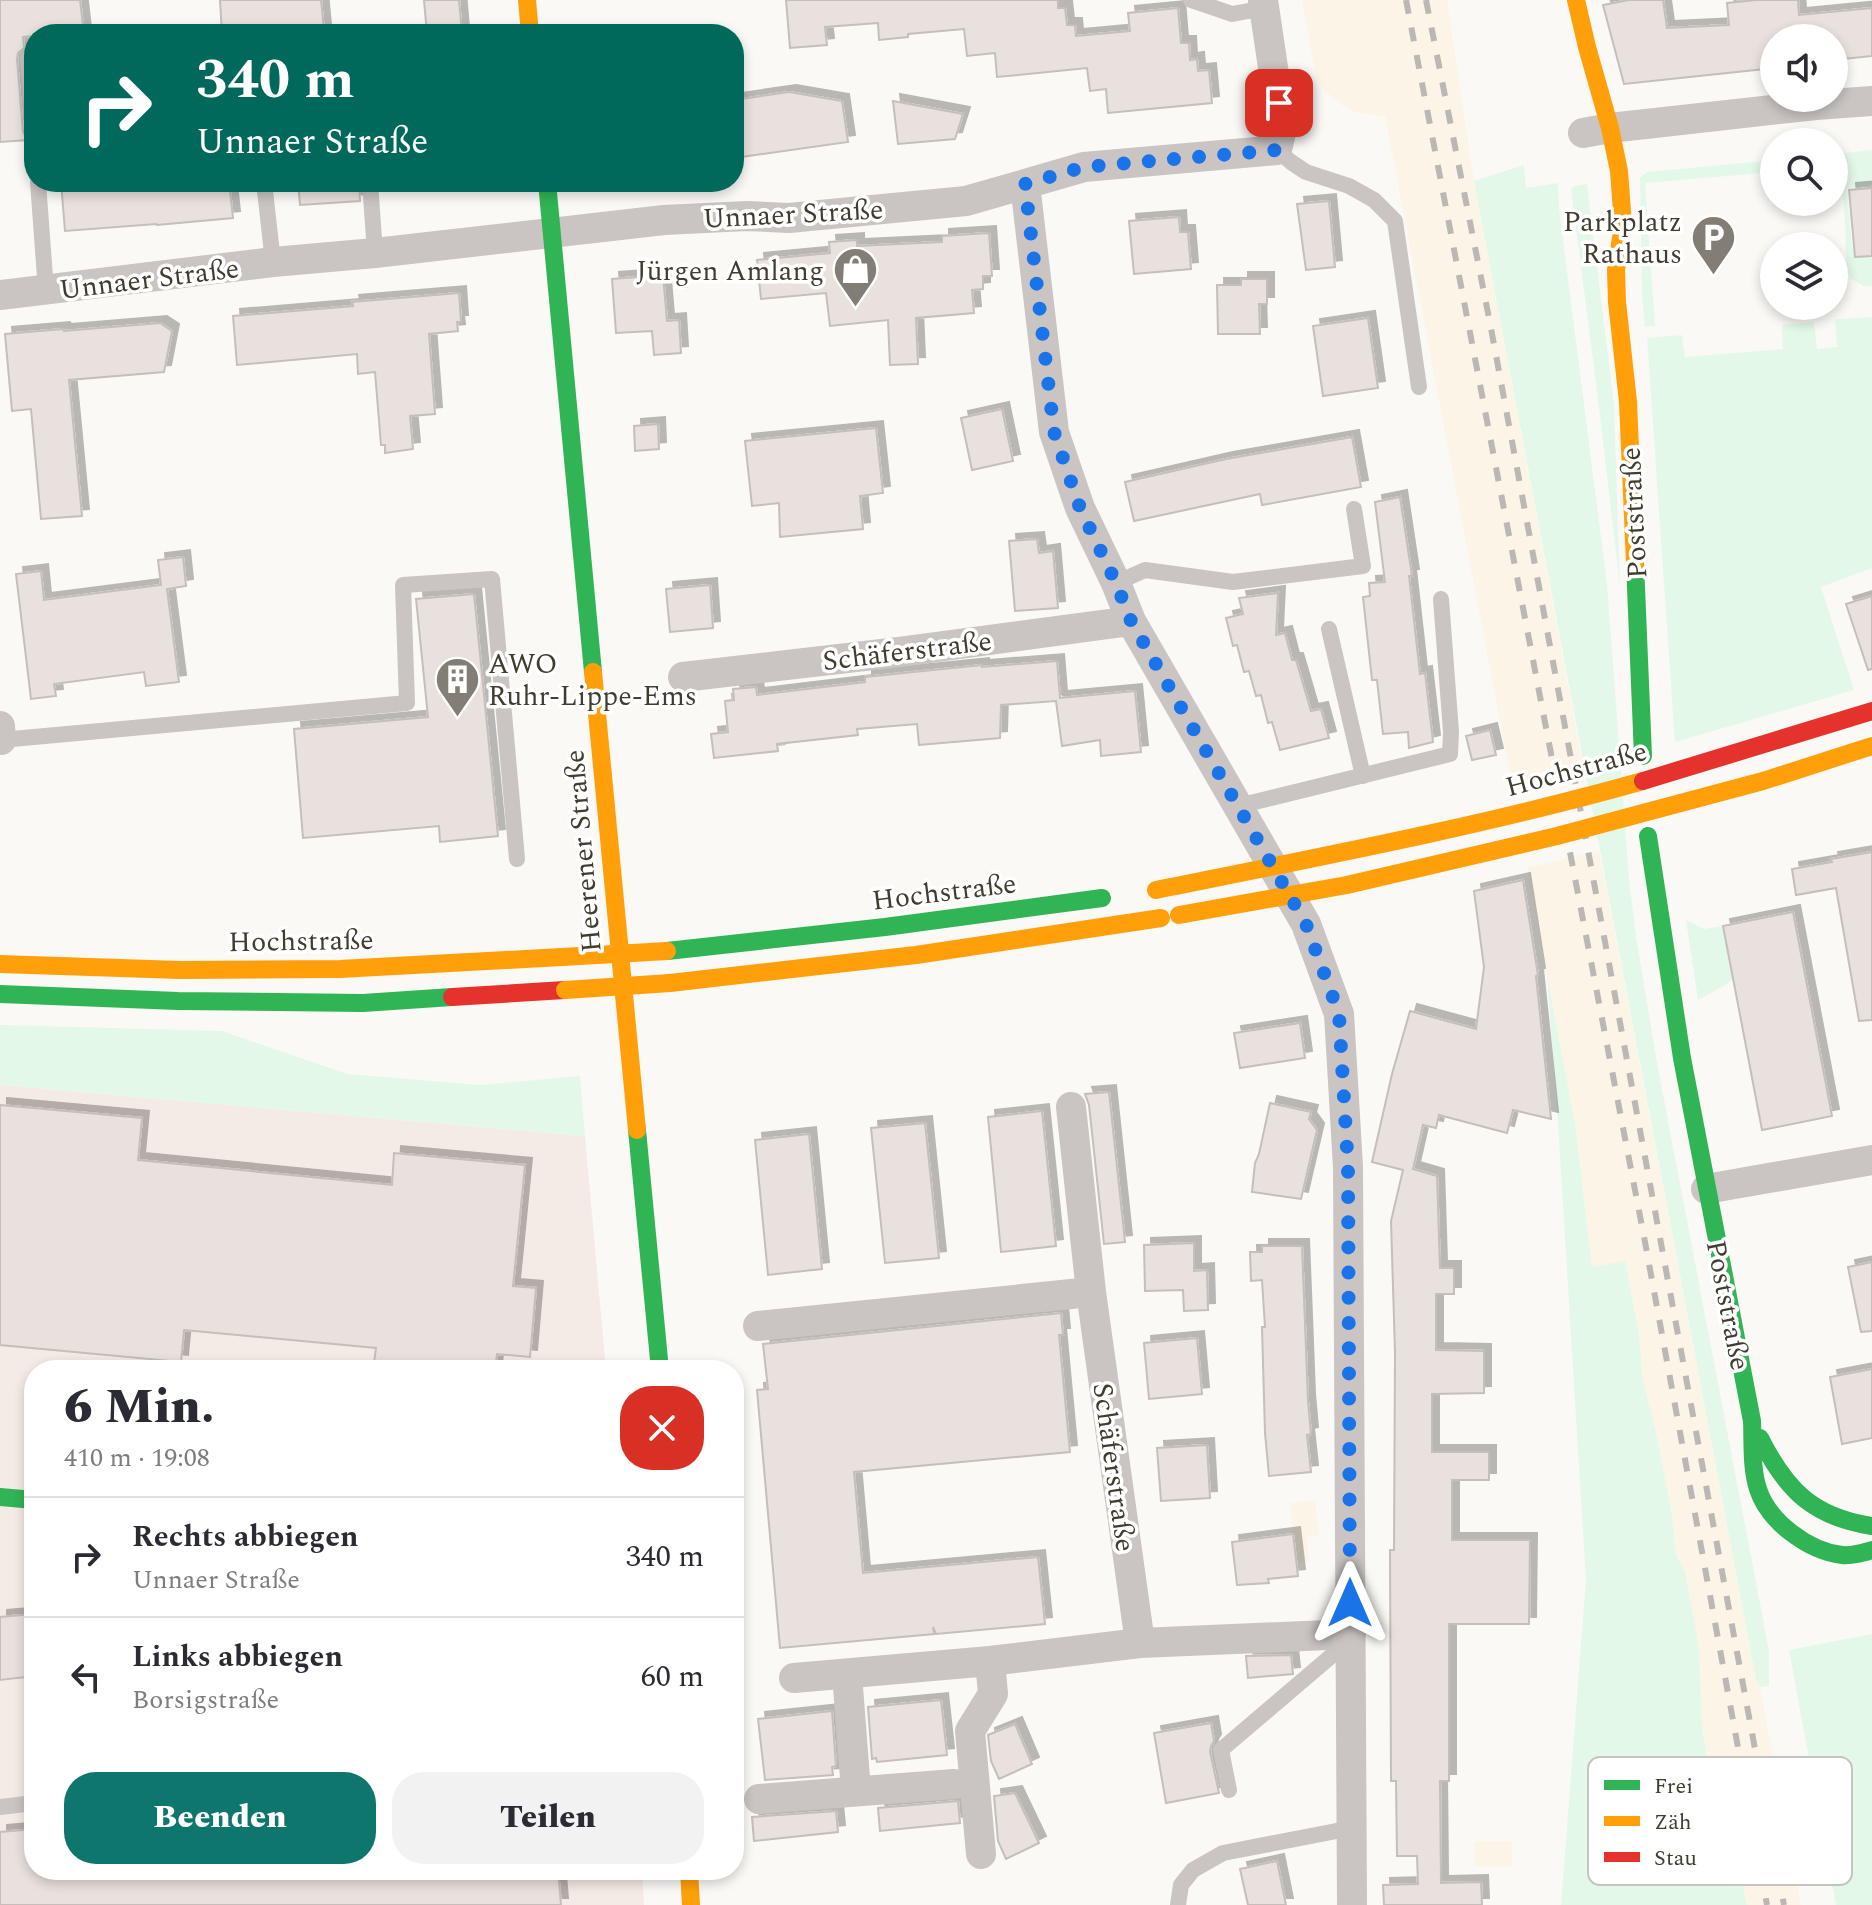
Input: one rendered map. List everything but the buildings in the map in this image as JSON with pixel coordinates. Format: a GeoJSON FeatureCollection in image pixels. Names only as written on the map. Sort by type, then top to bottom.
{"type":"FeatureCollection","features":[{"type":"Feature","properties":{"kind":"main road"},"geometry":{"type":"LineString","coordinates":[[527,0],[529,24]]}},
{"type":"Feature","properties":{"kind":"main road","name":"Poststraße"},"geometry":{"type":"LineString","coordinates":[[1576,0],[1590,61],[1590,132],[1619,171],[1623,225],[1616,270],[1617,302],[1628,402],[1643,756]]}},
{"type":"Feature","properties":{"kind":"main road","name":"Heerener Straße"},"geometry":{"type":"LineString","coordinates":[[548,192],[659,1360]]}},
{"type":"Feature","properties":{"kind":"main road","name":"Poststraße"},"geometry":{"type":"LineString","coordinates":[[1605,241],[1616,270]]}},
{"type":"Feature","properties":{"kind":"main road","name":"Hochstraße"},"geometry":{"type":"LineString","coordinates":[[0,964],[180,970],[340,969],[667,951],[1023,910],[1141,892],[1546,807],[1753,750],[1872,711]]}},
{"type":"Feature","properties":{"kind":"main road"},"geometry":{"type":"LineString","coordinates":[[0,994],[178,1001],[363,1003],[670,983],[806,970],[1017,942],[1347,885],[1557,836],[1763,781],[1872,746]]}},
{"type":"Feature","properties":{"kind":"main road","name":"Poststraße"},"geometry":{"type":"LineString","coordinates":[[1648,836],[1682,1058],[1752,1421],[1754,1464],[1760,1494],[1783,1526],[1804,1540],[1826,1551],[1852,1555],[1872,1550]]}},
{"type":"Feature","properties":{"kind":"main road","name":"Poststraße"},"geometry":{"type":"LineString","coordinates":[[1752,1421],[1769,1459],[1791,1488],[1821,1513],[1853,1525],[1872,1526]]}},
{"type":"Feature","properties":{"kind":"main road"},"geometry":{"type":"LineString","coordinates":[[0,1497],[24,1499]]}},
{"type":"Feature","properties":{"kind":"main road"},"geometry":{"type":"LineString","coordinates":[[690,1880],[691,1905]]}},
{"type":"Feature","properties":{"kind":"street"},"geometry":{"type":"LineString","coordinates":[[1264,4],[1282,128],[1277,150]]}},
{"type":"Feature","properties":{"kind":"street"},"geometry":{"type":"LineString","coordinates":[[1590,132],[1872,101]]}},
{"type":"Feature","properties":{"kind":"street","name":"Unnaer Straße"},"geometry":{"type":"LineString","coordinates":[[0,295],[664,220],[747,216],[789,218],[951,203],[1084,167],[1277,150]]}},
{"type":"Feature","properties":{"kind":"street"},"geometry":{"type":"LineString","coordinates":[[1025,184],[1054,432],[1080,508],[1131,621],[1306,924],[1339,1014],[1348,1167],[1352,1905]]}},
{"type":"Feature","properties":{"kind":"street","name":"Schäferstraße"},"geometry":{"type":"LineString","coordinates":[[683,677],[1131,621]]}},
{"type":"Feature","properties":{"kind":"street","name":"Schäferstraße"},"geometry":{"type":"LineString","coordinates":[[1071,1107],[1091,1292],[1140,1643]]}},
{"type":"Feature","properties":{"kind":"street"},"geometry":{"type":"LineString","coordinates":[[1706,1189],[1872,1160]]}},
{"type":"Feature","properties":{"kind":"street"},"geometry":{"type":"LineString","coordinates":[[758,1326],[1091,1292]]}},
{"type":"Feature","properties":{"kind":"street"},"geometry":{"type":"LineString","coordinates":[[794,1678],[990,1661],[1140,1643],[1351,1636]]}},
{"type":"Feature","properties":{"kind":"street"},"geometry":{"type":"LineString","coordinates":[[981,1854],[970,1731],[993,1694],[990,1661]]}},
{"type":"Feature","properties":{"kind":"street"},"geometry":{"type":"LineString","coordinates":[[847,1674],[856,1791]]}},
{"type":"Feature","properties":{"kind":"street"},"geometry":{"type":"LineString","coordinates":[[759,1799],[954,1784]]}},
{"type":"Feature","properties":{"kind":"lane"},"geometry":{"type":"LineString","coordinates":[[1191,0],[1232,14],[1264,4]]}},
{"type":"Feature","properties":{"kind":"lane"},"geometry":{"type":"LineString","coordinates":[[1277,150],[1306,172],[1349,186],[1374,200],[1395,221],[1419,387]]}},
{"type":"Feature","properties":{"kind":"lane"},"geometry":{"type":"LineString","coordinates":[[39,192],[46,291]]}},
{"type":"Feature","properties":{"kind":"lane"},"geometry":{"type":"LineString","coordinates":[[265,192],[273,262]]}},
{"type":"Feature","properties":{"kind":"lane"},"geometry":{"type":"LineString","coordinates":[[371,192],[375,253]]}},
{"type":"Feature","properties":{"kind":"lane"},"geometry":{"type":"LineString","coordinates":[[1116,583],[1145,570],[1233,582],[1363,566],[1354,509]]}},
{"type":"Feature","properties":{"kind":"lane"},"geometry":{"type":"LineString","coordinates":[[1,733],[407,703],[403,585],[492,579],[517,859]]}},
{"type":"Feature","properties":{"kind":"lane"},"geometry":{"type":"LineString","coordinates":[[1238,806],[1450,754],[1441,599]]}},
{"type":"Feature","properties":{"kind":"lane"},"geometry":{"type":"LineString","coordinates":[[1329,629],[1363,776]]}},
{"type":"Feature","properties":{"kind":"lane"},"geometry":{"type":"LineString","coordinates":[[1229,1790],[1221,1750],[1351,1636]]}},
{"type":"Feature","properties":{"kind":"lane"},"geometry":{"type":"LineString","coordinates":[[0,1807],[24,1804]]}},
{"type":"Feature","properties":{"kind":"lane"},"geometry":{"type":"LineString","coordinates":[[1178,1905],[1181,1885],[1193,1870],[1223,1853],[1352,1828]]}},
{"type":"Feature","properties":{"kind":"shaded area"},"geometry":{"type":"Polygon","coordinates":[[[1302,0],[1447,0],[1474,181],[1584,772],[1513,790],[1385,117],[1355,112],[1324,90],[1316,77],[1302,0]]]}},
{"type":"Feature","properties":{"kind":"shaded area"},"geometry":{"type":"Polygon","coordinates":[[[1599,850],[1773,1757],[1707,1757],[1702,1729],[1699,1647],[1685,1572],[1676,1554],[1671,1509],[1643,1381],[1639,1334],[1625,1262],[1592,1268],[1575,1124],[1527,868],[1599,850]]]}},
{"type":"Feature","properties":{"kind":"shaded area"},"geometry":{"type":"Polygon","coordinates":[[[0,1085],[585,1136],[605,1360],[24,1360],[24,1880],[643,1880],[644,1905],[0,1905],[0,1085]]]}},
{"type":"Feature","properties":{"kind":"shaded area"},"geometry":{"type":"Polygon","coordinates":[[[1315,1500],[1319,1535],[1307,1536],[1309,1561],[1296,1563],[1290,1503],[1315,1500]]]}},
{"type":"Feature","properties":{"kind":"shaded area"},"geometry":{"type":"Polygon","coordinates":[[[1475,1841],[1512,1841],[1512,1867],[1474,1866],[1475,1841]]]}},
{"type":"Feature","properties":{"kind":"shaded area"},"geometry":{"type":"Polygon","coordinates":[[[1797,1885],[1801,1905],[1747,1905],[1743,1887],[1797,1885]]]}},
{"type":"Feature","properties":{"kind":"green space"},"geometry":{"type":"Polygon","coordinates":[[[1872,150],[1872,185],[1848,188],[1848,153],[1872,150]]]}},
{"type":"Feature","properties":{"kind":"green space"},"geometry":{"type":"Polygon","coordinates":[[[1760,161],[1760,173],[1645,183],[1655,326],[1645,327],[1640,177],[1648,172],[1760,161]]]}},
{"type":"Feature","properties":{"kind":"green space"},"geometry":{"type":"Polygon","coordinates":[[[1524,165],[1526,188],[1558,183],[1607,584],[1636,936],[1657,1063],[1769,1651],[1769,1686],[1760,1687],[1756,1679],[1474,181],[1524,165]]]}},
{"type":"Feature","properties":{"kind":"green space"},"geometry":{"type":"Polygon","coordinates":[[[1587,184],[1614,405],[1620,587],[1571,189],[1587,184]]]}},
{"type":"Feature","properties":{"kind":"green space"},"geometry":{"type":"Polygon","coordinates":[[[1848,200],[1852,249],[1872,248],[1872,286],[1864,286],[1851,279],[1848,232],[1845,232],[1848,200]]]}},
{"type":"Feature","properties":{"kind":"green space"},"geometry":{"type":"Polygon","coordinates":[[[1872,317],[1872,568],[1821,587],[1854,690],[1675,742],[1647,338],[1682,335],[1685,357],[1783,349],[1782,325],[1814,322],[1817,349],[1837,347],[1835,320],[1872,317]]]}},
{"type":"Feature","properties":{"kind":"green space"},"geometry":{"type":"Polygon","coordinates":[[[1686,920],[1704,929],[1723,926],[1733,978],[1698,1000],[1686,920]]]}},
{"type":"Feature","properties":{"kind":"green space"},"geometry":{"type":"Polygon","coordinates":[[[1547,975],[1575,1124],[1592,1267],[1625,1261],[1639,1334],[1643,1381],[1671,1509],[1676,1554],[1685,1572],[1699,1647],[1702,1729],[1707,1757],[1588,1757],[1588,1885],[1742,1885],[1747,1905],[1561,1905],[1586,1579],[1547,975]]]}},
{"type":"Feature","properties":{"kind":"green space"},"geometry":{"type":"Polygon","coordinates":[[[0,1025],[222,1031],[347,1074],[479,1085],[580,1076],[585,1136],[0,1085],[0,1025]]]}},
{"type":"Feature","properties":{"kind":"green space"},"geometry":{"type":"Polygon","coordinates":[[[1872,1634],[1872,1905],[1836,1905],[1832,1885],[1852,1885],[1852,1757],[1809,1757],[1789,1650],[1872,1634]]]}},
{"type":"Feature","properties":{"kind":"railway"},"geometry":{"type":"LineString","coordinates":[[1406,0],[1645,1242],[1740,1757]]}},
{"type":"Feature","properties":{"kind":"railway"},"geometry":{"type":"LineString","coordinates":[[1426,0],[1490,323],[1756,1757]]}},
{"type":"Feature","properties":{"kind":"railway"},"geometry":{"type":"LineString","coordinates":[[1763,1885],[1767,1905]]}},
{"type":"Feature","properties":{"kind":"railway"},"geometry":{"type":"LineString","coordinates":[[1780,1885],[1784,1905]]}},
{"type":"Feature","properties":{"kind":"traffic: fast"},"geometry":{"type":"LineString","coordinates":[[548,192],[593,672]]}},
{"type":"Feature","properties":{"kind":"traffic: fast"},"geometry":{"type":"LineString","coordinates":[[1635,563],[1643,756]]}},
{"type":"Feature","properties":{"kind":"traffic: fast"},"geometry":{"type":"LineString","coordinates":[[1648,836],[1682,1058],[1752,1421],[1753,1464],[1758,1489],[1780,1523],[1816,1548],[1842,1555],[1872,1550]]}},
{"type":"Feature","properties":{"kind":"traffic: fast"},"geometry":{"type":"LineString","coordinates":[[667,951],[885,927],[1102,898]]}},
{"type":"Feature","properties":{"kind":"traffic: fast"},"geometry":{"type":"LineString","coordinates":[[0,994],[178,1001],[363,1003],[452,997]]}},
{"type":"Feature","properties":{"kind":"traffic: fast"},"geometry":{"type":"LineString","coordinates":[[637,1130],[659,1360]]}},
{"type":"Feature","properties":{"kind":"traffic: fast"},"geometry":{"type":"LineString","coordinates":[[1760,1438],[1780,1472],[1804,1498],[1833,1516],[1872,1526]]}},
{"type":"Feature","properties":{"kind":"traffic: fast"},"geometry":{"type":"LineString","coordinates":[[0,1497],[24,1499]]}},
{"type":"Feature","properties":{"kind":"traffic: slow"},"geometry":{"type":"LineString","coordinates":[[527,0],[529,24]]}},
{"type":"Feature","properties":{"kind":"traffic: slow"},"geometry":{"type":"LineString","coordinates":[[1576,0],[1619,171],[1623,225],[1616,270],[1617,302],[1628,402],[1635,563]]}},
{"type":"Feature","properties":{"kind":"traffic: slow"},"geometry":{"type":"LineString","coordinates":[[593,672],[637,1130]]}},
{"type":"Feature","properties":{"kind":"traffic: slow"},"geometry":{"type":"LineString","coordinates":[[1179,915],[1347,885],[1557,836],[1763,781],[1872,746]]}},
{"type":"Feature","properties":{"kind":"traffic: slow"},"geometry":{"type":"LineString","coordinates":[[1156,890],[1462,827],[1643,781]]}},
{"type":"Feature","properties":{"kind":"traffic: slow"},"geometry":{"type":"LineString","coordinates":[[670,983],[916,955],[1161,918]]}},
{"type":"Feature","properties":{"kind":"traffic: slow"},"geometry":{"type":"LineString","coordinates":[[562,957],[667,951]]}},
{"type":"Feature","properties":{"kind":"traffic: slow"},"geometry":{"type":"LineString","coordinates":[[0,964],[180,970],[340,969],[562,957]]}},
{"type":"Feature","properties":{"kind":"traffic: slow"},"geometry":{"type":"LineString","coordinates":[[565,990],[670,983]]}},
{"type":"Feature","properties":{"kind":"traffic: slow"},"geometry":{"type":"LineString","coordinates":[[690,1880],[691,1905]]}},
{"type":"Feature","properties":{"kind":"traffic: jam"},"geometry":{"type":"LineString","coordinates":[[1643,781],[1872,711]]}},
{"type":"Feature","properties":{"kind":"traffic: jam"},"geometry":{"type":"LineString","coordinates":[[452,997],[565,990]]}},
{"type":"Feature","properties":{"kind":"place","name":"Parkplatz Rathaus"},"geometry":{"type":"Point","coordinates":[1713,276]}},
{"type":"Feature","properties":{"kind":"place","name":"Jürgen Amlang"},"geometry":{"type":"Point","coordinates":[855,309]}},
{"type":"Feature","properties":{"kind":"place","name":"AWO Ruhr-Lippe-Ems"},"geometry":{"type":"Point","coordinates":[457,718]}},
{"type":"Feature","properties":{"kind":"route"},"geometry":{"type":"LineString","coordinates":[[1279,103],[1282,128],[1277,150],[1084,167],[1025,184],[1054,432],[1080,508],[1131,621],[1306,924],[1339,1014],[1348,1167],[1350,1603]]}}]}
